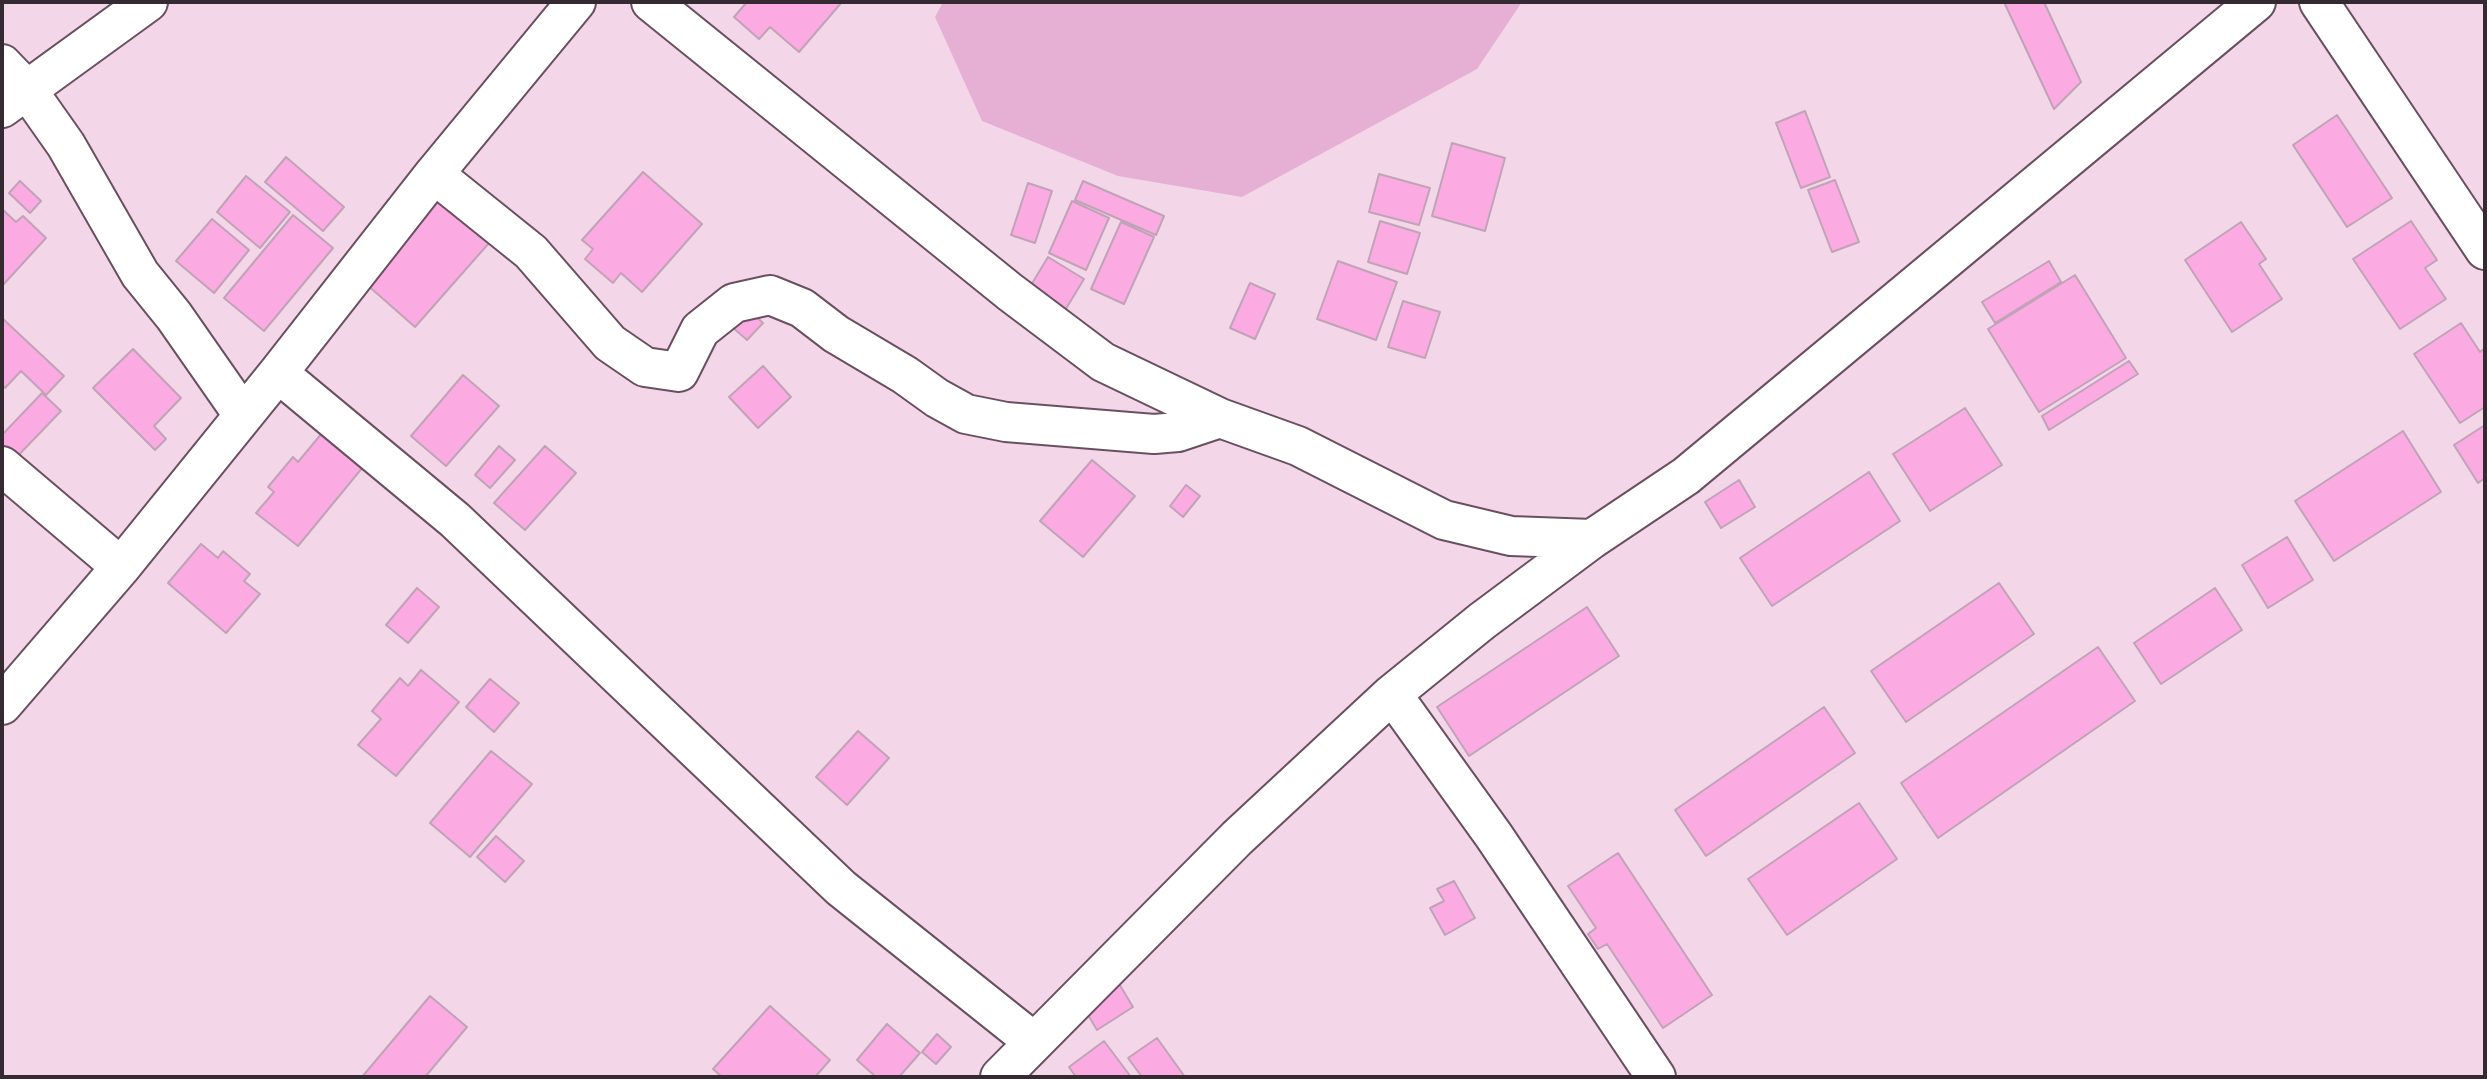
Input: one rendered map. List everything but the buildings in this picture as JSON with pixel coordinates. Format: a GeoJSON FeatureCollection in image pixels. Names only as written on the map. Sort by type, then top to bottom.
{"type":"FeatureCollection","features":[{"type":"Feature","properties":{"kind":"street"},"geometry":{"type":"LineString","coordinates":[[148,2],[10,88],[66,145],[140,274],[174,316],[243,415]]}},
{"type":"Feature","properties":{"kind":"street"},"geometry":{"type":"LineString","coordinates":[[2,705],[121,567],[576,2]]}},
{"type":"Feature","properties":{"kind":"street"},"geometry":{"type":"LineString","coordinates":[[651,2],[1010,292],[1103,362],[1220,418],[1298,446],[1444,520],[1511,536],[1592,539]]}},
{"type":"Feature","properties":{"kind":"street"},"geometry":{"type":"LineString","coordinates":[[1000,1077],[1237,838],[1392,694],[1482,621],[1592,539],[1686,476],[2256,2]]}},
{"type":"Feature","properties":{"kind":"street"},"geometry":{"type":"LineString","coordinates":[[2319,2],[2479,225]]}},
{"type":"Feature","properties":{"kind":"street"},"geometry":{"type":"LineString","coordinates":[[435,174],[531,252],[610,343],[645,368],[679,372],[700,330],[734,303],[770,295],[802,308],[836,334],[966,414],[1006,422],[1154,435],[1178,432],[1220,418]]}},
{"type":"Feature","properties":{"kind":"street"},"geometry":{"type":"LineString","coordinates":[[278,373],[455,520],[841,888],[1034,1042]]}},
{"type":"Feature","properties":{"kind":"street"},"geometry":{"type":"LineString","coordinates":[[2,466],[121,567]]}},
{"type":"Feature","properties":{"kind":"street"},"geometry":{"type":"LineString","coordinates":[[1392,694],[1494,836],[1656,1077]]}},
{"type":"Feature","properties":{"kind":"shaded area"},"geometry":{"type":"Polygon","coordinates":[[[943,2],[1522,2],[1477,69],[1242,197],[1118,176],[982,121],[935,17],[943,2]]]}}]}
